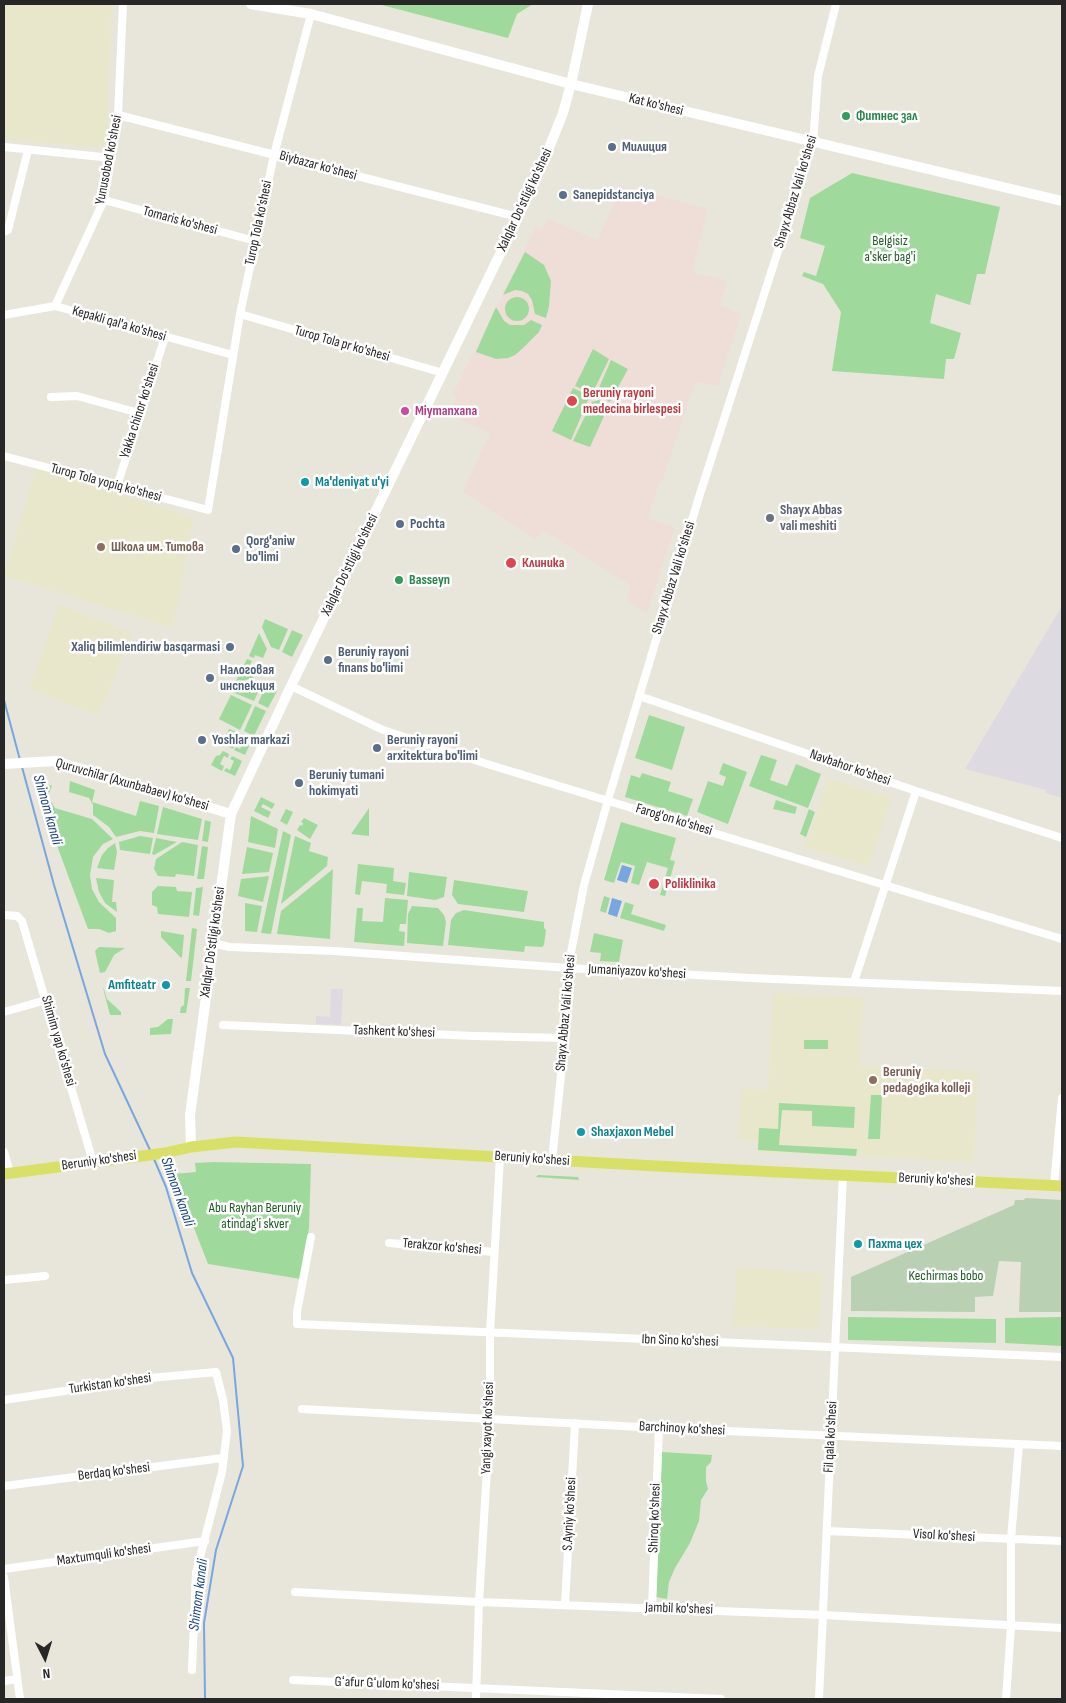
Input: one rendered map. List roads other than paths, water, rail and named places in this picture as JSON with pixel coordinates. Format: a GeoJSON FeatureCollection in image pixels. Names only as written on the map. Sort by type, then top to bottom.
{"type":"FeatureCollection","features":[{"type":"Feature","properties":{"kind":"main road","name":"Beruniy ko'shesi"},"geometry":{"type":"LineString","coordinates":[[7,1173],[236,1142],[843,1176],[1058,1185]]}},
{"type":"Feature","properties":{"kind":"street","name":"Yunusobod ko'shesi"},"geometry":{"type":"LineString","coordinates":[[55,306],[104,200],[118,116],[123,4]]}},
{"type":"Feature","properties":{"kind":"street","name":"Kat ko'shesi"},"geometry":{"type":"LineString","coordinates":[[251,4],[311,14],[571,84],[1062,201]]}},
{"type":"Feature","properties":{"kind":"street","name":"Xalqlar Do'stligi ko'shesi"},"geometry":{"type":"LineString","coordinates":[[192,1147],[190,1115],[231,814],[545,158],[563,113],[588,4]]}},
{"type":"Feature","properties":{"kind":"street","name":"Shayx Abbaz Vali ko'shesi"},"geometry":{"type":"LineString","coordinates":[[552,1160],[565,1038],[568,968],[584,885],[701,490],[813,142],[818,76],[836,4]]}},
{"type":"Feature","properties":{"kind":"street","name":"Turop Tola ko'shesi"},"geometry":{"type":"LineString","coordinates":[[208,510],[240,314],[255,241],[274,155],[311,14]]}},
{"type":"Feature","properties":{"kind":"street","name":"Biybazar ko'shesi"},"geometry":{"type":"LineString","coordinates":[[118,116],[518,217]]}},
{"type":"Feature","properties":{"kind":"street"},"geometry":{"type":"LineString","coordinates":[[4,147],[112,158]]}},
{"type":"Feature","properties":{"kind":"street"},"geometry":{"type":"LineString","coordinates":[[4,232],[8,230],[28,150]]}},
{"type":"Feature","properties":{"kind":"street","name":"Tomaris ko'shesi"},"geometry":{"type":"LineString","coordinates":[[104,200],[255,241]]}},
{"type":"Feature","properties":{"kind":"street","name":"Kepakli qal'a ko'shesi"},"geometry":{"type":"LineString","coordinates":[[4,315],[55,306],[233,355]]}},
{"type":"Feature","properties":{"kind":"street","name":"Turop Tola pr ko'shesi"},"geometry":{"type":"LineString","coordinates":[[240,314],[443,373]]}},
{"type":"Feature","properties":{"kind":"street","name":"Yakka chinor ko'shesi"},"geometry":{"type":"LineString","coordinates":[[117,486],[165,337]]}},
{"type":"Feature","properties":{"kind":"street"},"geometry":{"type":"LineString","coordinates":[[51,397],[77,396],[139,413]]}},
{"type":"Feature","properties":{"kind":"street","name":"Turop Tola yopiq ko'shesi"},"geometry":{"type":"LineString","coordinates":[[4,456],[208,510]]}},
{"type":"Feature","properties":{"kind":"street","name":"Farog'on ko'shesi"},"geometry":{"type":"LineString","coordinates":[[291,686],[383,730],[487,764],[1062,939]]}},
{"type":"Feature","properties":{"kind":"street","name":"Navbahor ko'shesi"},"geometry":{"type":"LineString","coordinates":[[639,696],[916,791],[1062,838]]}},
{"type":"Feature","properties":{"kind":"street","name":"Quruvchilar (Axunbabaev) ko'shesi"},"geometry":{"type":"LineString","coordinates":[[6,764],[55,761],[231,814]]}},
{"type":"Feature","properties":{"kind":"street"},"geometry":{"type":"LineString","coordinates":[[854,982],[916,791]]}},
{"type":"Feature","properties":{"kind":"street","name":"Shimim yap ko'shesi"},"geometry":{"type":"LineString","coordinates":[[4,915],[17,916],[22,920],[93,1162]]}},
{"type":"Feature","properties":{"kind":"street","name":"Jumaniyazov ko'shesi"},"geometry":{"type":"LineString","coordinates":[[213,943],[229,947],[334,951],[568,968],[1062,991]]}},
{"type":"Feature","properties":{"kind":"street"},"geometry":{"type":"LineString","coordinates":[[4,1012],[46,1000]]}},
{"type":"Feature","properties":{"kind":"street","name":"Tashkent ko'shesi"},"geometry":{"type":"LineString","coordinates":[[223,1025],[565,1038]]}},
{"type":"Feature","properties":{"kind":"street"},"geometry":{"type":"LineString","coordinates":[[1058,1185],[1062,1098]]}},
{"type":"Feature","properties":{"kind":"street"},"geometry":{"type":"LineString","coordinates":[[4,1152],[7,1173]]}},
{"type":"Feature","properties":{"kind":"street","name":"Yangi xayot ko'shesi"},"geometry":{"type":"LineString","coordinates":[[476,1699],[479,1602],[490,1419],[490,1332],[500,1157]]}},
{"type":"Feature","properties":{"kind":"street","name":"Fil qala ko'shesi"},"geometry":{"type":"LineString","coordinates":[[819,1699],[843,1176]]}},
{"type":"Feature","properties":{"kind":"street","name":"Ibn Sino ko'shesi"},"geometry":{"type":"LineString","coordinates":[[311,1237],[296,1312],[297,1324],[1062,1357]]}},
{"type":"Feature","properties":{"kind":"street","name":"Terakzor ko'shesi"},"geometry":{"type":"LineString","coordinates":[[389,1243],[494,1252]]}},
{"type":"Feature","properties":{"kind":"street"},"geometry":{"type":"LineString","coordinates":[[4,1280],[45,1276]]}},
{"type":"Feature","properties":{"kind":"street","name":"Turkistan ko'shesi"},"geometry":{"type":"LineString","coordinates":[[4,1400],[150,1378],[216,1372],[223,1400],[227,1431],[223,1458]]}},
{"type":"Feature","properties":{"kind":"street","name":"Barchinoy ko'shesi"},"geometry":{"type":"LineString","coordinates":[[302,1409],[659,1428],[1062,1446]]}},
{"type":"Feature","properties":{"kind":"street","name":"S.Ayniy ko'shesi"},"geometry":{"type":"LineString","coordinates":[[565,1604],[575,1423]]}},
{"type":"Feature","properties":{"kind":"street","name":"Shiroq ko'shesi"},"geometry":{"type":"LineString","coordinates":[[652,1608],[659,1428]]}},
{"type":"Feature","properties":{"kind":"street"},"geometry":{"type":"LineString","coordinates":[[1006,1699],[1010,1626],[1011,1539],[1019,1444]]}},
{"type":"Feature","properties":{"kind":"street"},"geometry":{"type":"LineString","coordinates":[[192,1670],[196,1572],[222,1472],[223,1458]]}},
{"type":"Feature","properties":{"kind":"street","name":"Berdaq ko'shesi"},"geometry":{"type":"LineString","coordinates":[[4,1486],[223,1458]]}},
{"type":"Feature","properties":{"kind":"street","name":"Visol ko'shesi"},"geometry":{"type":"LineString","coordinates":[[827,1531],[1062,1541]]}},
{"type":"Feature","properties":{"kind":"street","name":"Maxtumquli ko'shesi"},"geometry":{"type":"LineString","coordinates":[[4,1569],[205,1541]]}},
{"type":"Feature","properties":{"kind":"street"},"geometry":{"type":"LineString","coordinates":[[4,1577],[20,1699]]}},
{"type":"Feature","properties":{"kind":"street","name":"Jambil ko'shesi"},"geometry":{"type":"LineString","coordinates":[[295,1592],[479,1602],[823,1615],[1062,1628]]}},
{"type":"Feature","properties":{"kind":"street"},"geometry":{"type":"LineString","coordinates":[[4,1681],[17,1679]]}},
{"type":"Feature","properties":{"kind":"street","name":"Gʻafur Gʻulom ko'shesi"},"geometry":{"type":"LineString","coordinates":[[293,1680],[721,1699]]}},
{"type":"Feature","properties":{"kind":"water"},"geometry":{"type":"Polygon","coordinates":[[[622,865],[632,868],[627,883],[617,880],[622,865]]]}},
{"type":"Feature","properties":{"kind":"water"},"geometry":{"type":"Polygon","coordinates":[[[612,898],[622,901],[617,917],[608,914],[612,898]]]}},
{"type":"Feature","properties":{"kind":"waterway","name":"Shimom kanali"},"geometry":{"type":"LineString","coordinates":[[4,700],[20,760]]}},
{"type":"Feature","properties":{"kind":"waterway","name":"Shimom kanali"},"geometry":{"type":"LineString","coordinates":[[22,767],[54,885],[105,1054],[150,1150]]}},
{"type":"Feature","properties":{"kind":"waterway","name":"Shimom kanali"},"geometry":{"type":"LineString","coordinates":[[154,1159],[166,1187],[192,1273],[233,1358],[243,1466],[216,1550],[204,1623],[205,1699]]}},
{"type":"Feature","properties":{"kind":"place","name":"Фитнес зал"},"geometry":{"type":"Point","coordinates":[846,116]}},
{"type":"Feature","properties":{"kind":"place","name":"Милиция"},"geometry":{"type":"Point","coordinates":[612,147]}},
{"type":"Feature","properties":{"kind":"place","name":"Sanepidstanciya"},"geometry":{"type":"Point","coordinates":[563,195]}},
{"type":"Feature","properties":{"kind":"place","name":"Beruniy rayoni medecina birlespesi"},"geometry":{"type":"Point","coordinates":[572,401]}},
{"type":"Feature","properties":{"kind":"place","name":"Miymanxana"},"geometry":{"type":"Point","coordinates":[405,411]}},
{"type":"Feature","properties":{"kind":"place","name":"Ma'deniyat u'yi"},"geometry":{"type":"Point","coordinates":[305,482]}},
{"type":"Feature","properties":{"kind":"place","name":"Shayx Abbas vali meshiti"},"geometry":{"type":"Point","coordinates":[770,518]}},
{"type":"Feature","properties":{"kind":"place","name":"Pochta"},"geometry":{"type":"Point","coordinates":[400,524]}},
{"type":"Feature","properties":{"kind":"place","name":"Школа им. Титова"},"geometry":{"type":"Point","coordinates":[101,547]}},
{"type":"Feature","properties":{"kind":"place","name":"Qorg'aniw bo'limi"},"geometry":{"type":"Point","coordinates":[236,549]}},
{"type":"Feature","properties":{"kind":"place","name":"Клиника"},"geometry":{"type":"Point","coordinates":[511,563]}},
{"type":"Feature","properties":{"kind":"place","name":"Basseyn"},"geometry":{"type":"Point","coordinates":[399,580]}},
{"type":"Feature","properties":{"kind":"place","name":"Xaliq bilimlendiriw basqarmasi"},"geometry":{"type":"Point","coordinates":[230,647]}},
{"type":"Feature","properties":{"kind":"place","name":"Beruniy rayoni finans bo'limi"},"geometry":{"type":"Point","coordinates":[328,660]}},
{"type":"Feature","properties":{"kind":"place","name":"Налоговая инспекция"},"geometry":{"type":"Point","coordinates":[210,678]}},
{"type":"Feature","properties":{"kind":"place","name":"Yoshlar markazi"},"geometry":{"type":"Point","coordinates":[202,740]}},
{"type":"Feature","properties":{"kind":"place","name":"Beruniy rayoni arxitektura bo'limi"},"geometry":{"type":"Point","coordinates":[377,748]}},
{"type":"Feature","properties":{"kind":"place","name":"Beruniy tumani hokimyati"},"geometry":{"type":"Point","coordinates":[299,783]}},
{"type":"Feature","properties":{"kind":"place","name":"Poliklinika"},"geometry":{"type":"Point","coordinates":[654,884]}},
{"type":"Feature","properties":{"kind":"place","name":"Amfiteatr"},"geometry":{"type":"Point","coordinates":[166,985]}},
{"type":"Feature","properties":{"kind":"place","name":"Beruniy pedagogika kolleji"},"geometry":{"type":"Point","coordinates":[873,1080]}},
{"type":"Feature","properties":{"kind":"place","name":"Shaxjaxon Mebel"},"geometry":{"type":"Point","coordinates":[581,1132]}},
{"type":"Feature","properties":{"kind":"place","name":"Пахта цех"},"geometry":{"type":"Point","coordinates":[858,1244]}},
{"type":"Feature","properties":{"kind":"park label","name":"Belgisiz a'sker bag'i"},"geometry":{"type":"Point","coordinates":[890,250]}},
{"type":"Feature","properties":{"kind":"park label","name":"Abu Rayhan Beruniy atindag'i skver"},"geometry":{"type":"Point","coordinates":[255,1216]}},
{"type":"Feature","properties":{"kind":"park label","name":"Kechirmas bobo"},"geometry":{"type":"Point","coordinates":[946,1276]}}]}
